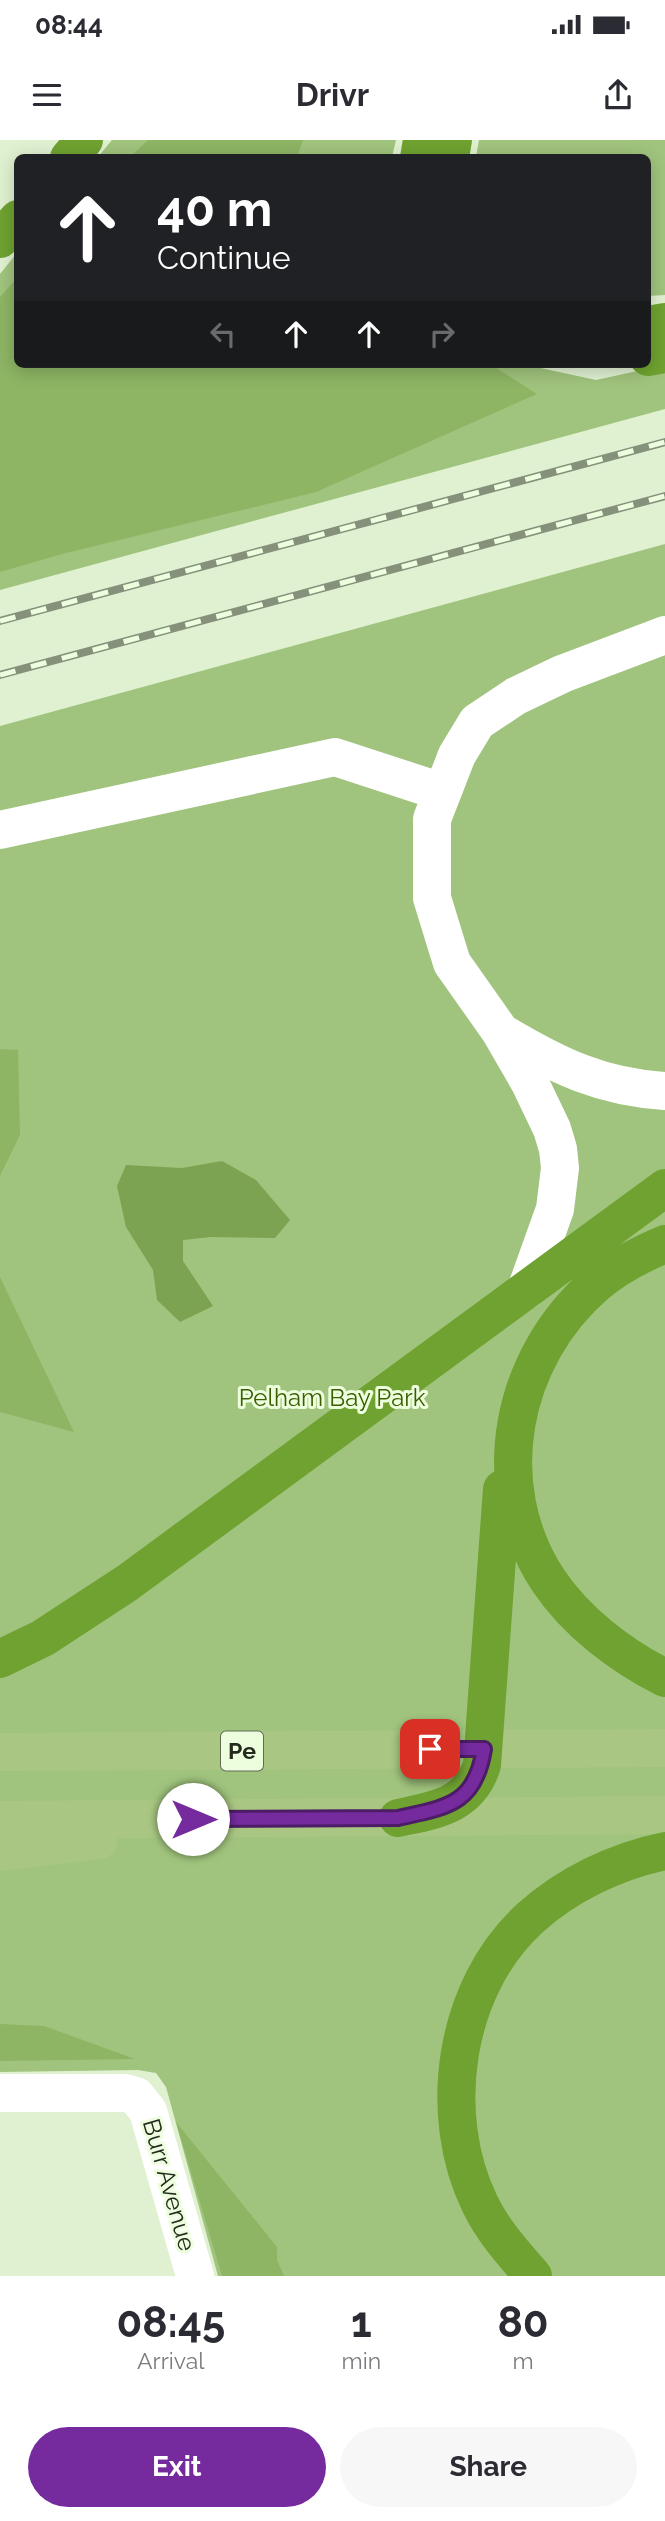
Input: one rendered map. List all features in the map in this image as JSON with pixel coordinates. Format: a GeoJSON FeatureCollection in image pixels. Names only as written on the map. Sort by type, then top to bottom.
{"type":"FeatureCollection","features":[{"type":"Feature","properties":{"kind":"highway"},"geometry":{"type":"LineString","coordinates":[[72,154],[84,140]]}},
{"type":"Feature","properties":{"kind":"highway"},"geometry":{"type":"LineString","coordinates":[[0,239],[14,223]]}},
{"type":"Feature","properties":{"kind":"highway"},"geometry":{"type":"LineString","coordinates":[[0,1659],[43,1638],[127,1583],[665,1188]]}},
{"type":"Feature","properties":{"kind":"highway"},"geometry":{"type":"LineString","coordinates":[[398,1818],[460,1799],[477,1779],[484,1749],[503,1474],[526,1382],[539,1354],[554,1329],[597,1283],[624,1264],[665,1244]]}},
{"type":"Feature","properties":{"kind":"highway"},"geometry":{"type":"LineString","coordinates":[[518,1411],[513,1442],[517,1503],[523,1530],[548,1580],[584,1622],[632,1660],[665,1678]]}},
{"type":"Feature","properties":{"kind":"highway"},"geometry":{"type":"LineString","coordinates":[[533,2276],[494,2229],[479,2203],[468,2175],[460,2144],[456,2108],[458,2059],[464,2033],[482,1986],[496,1960],[527,1920],[563,1892],[591,1877],[618,1865],[665,1851]]}},
{"type":"Feature","properties":{"kind":"main road","name":"Pe"},"geometry":{"type":"LineString","coordinates":[[0,1752],[665,1748]]}},
{"type":"Feature","properties":{"kind":"main road"},"geometry":{"type":"LineString","coordinates":[[0,1820],[665,1815]]}},
{"type":"Feature","properties":{"kind":"main road"},"geometry":{"type":"LineString","coordinates":[[0,1853],[276,1819]]}},
{"type":"Feature","properties":{"kind":"street"},"geometry":{"type":"LineString","coordinates":[[526,1290],[555,1209],[560,1168],[558,1149],[542,1105],[500,1031],[452,963],[432,898],[432,819],[457,755],[477,722],[516,696],[562,674],[665,635]]}},
{"type":"Feature","properties":{"kind":"street"},"geometry":{"type":"LineString","coordinates":[[0,830],[335,757],[442,792]]}},
{"type":"Feature","properties":{"kind":"street"},"geometry":{"type":"LineString","coordinates":[[500,1031],[550,1061],[589,1077],[643,1089],[665,1090]]}},
{"type":"Feature","properties":{"kind":"street","name":"Burr Avenue"},"geometry":{"type":"LineString","coordinates":[[0,2093],[125,2093],[136,2096],[148,2110],[195,2276]]}},
{"type":"Feature","properties":{"kind":"green space"},"geometry":{"type":"Polygon","coordinates":[[[112,140],[396,140],[393,154],[100,154],[112,140]]]}},
{"type":"Feature","properties":{"kind":"green space"},"geometry":{"type":"Polygon","coordinates":[[[479,140],[665,140],[665,295],[651,296],[651,154],[477,154],[479,140]]]}},
{"type":"Feature","properties":{"kind":"green space"},"geometry":{"type":"Polygon","coordinates":[[[14,257],[14,368],[540,368],[596,380],[665,365],[665,409],[0,590],[0,274],[14,257]]]}},
{"type":"Feature","properties":{"kind":"green space","name":"Pelham Bay Park"},"geometry":{"type":"Polygon","coordinates":[[[665,544],[665,2276],[218,2276],[166,2087],[156,2073],[138,2070],[0,2072],[0,726],[665,544]]]}},
{"type":"Feature","properties":{"kind":"shaded area"},"geometry":{"type":"Polygon","coordinates":[[[148,140],[303,140],[298,154],[133,154],[148,140]]]}},
{"type":"Feature","properties":{"kind":"shaded area"},"geometry":{"type":"Polygon","coordinates":[[[14,281],[14,368],[496,368],[537,394],[316,492],[62,554],[0,572],[0,297],[14,281]]]}},
{"type":"Feature","properties":{"kind":"shaded area"},"geometry":{"type":"Polygon","coordinates":[[[0,1049],[18,1050],[20,1135],[0,1176],[0,1049]]]}},
{"type":"Feature","properties":{"kind":"shaded area"},"geometry":{"type":"Polygon","coordinates":[[[222,1161],[256,1180],[290,1220],[275,1238],[211,1237],[183,1240],[183,1261],[213,1306],[180,1322],[157,1300],[153,1270],[126,1227],[117,1186],[126,1165],[182,1168],[222,1161]]]}},
{"type":"Feature","properties":{"kind":"shaded area"},"geometry":{"type":"Polygon","coordinates":[[[0,1277],[74,1432],[0,1412],[0,1277]]]}},
{"type":"Feature","properties":{"kind":"shaded area"},"geometry":{"type":"Polygon","coordinates":[[[0,2024],[44,2026],[135,2059],[0,2061],[0,2024]]]}},
{"type":"Feature","properties":{"kind":"shaded area"},"geometry":{"type":"Polygon","coordinates":[[[176,2122],[277,2247],[277,2260],[284,2276],[222,2276],[176,2122]]]}},
{"type":"Feature","properties":{"kind":"railway"},"geometry":{"type":"LineString","coordinates":[[0,621],[665,442]]}},
{"type":"Feature","properties":{"kind":"railway"},"geometry":{"type":"LineString","coordinates":[[0,675],[665,496]]}},
{"type":"Feature","properties":{"kind":"route"},"geometry":{"type":"LineString","coordinates":[[193,1819],[398,1818],[426,1812],[460,1799],[470,1789],[482,1765],[484,1749],[430,1749]]}}]}
